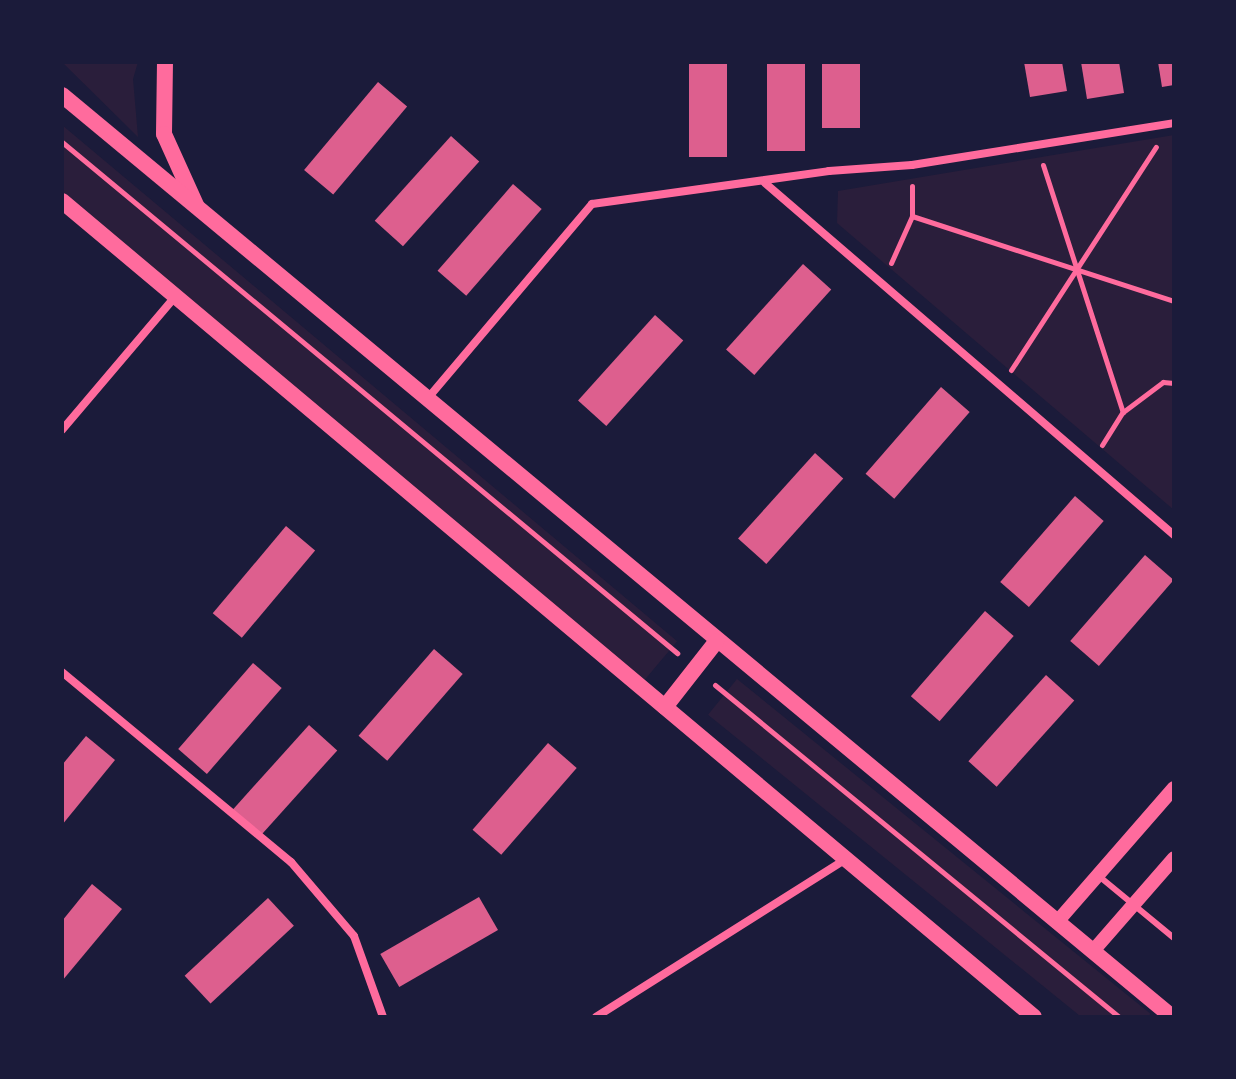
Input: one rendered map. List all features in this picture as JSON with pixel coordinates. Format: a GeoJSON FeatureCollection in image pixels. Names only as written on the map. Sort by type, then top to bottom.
{"type":"FeatureCollection","features":[{"type":"Feature","properties":{"kind":"main road"},"geometry":{"type":"LineString","coordinates":[[165,62],[164,134],[199,210]]}},
{"type":"Feature","properties":{"kind":"main road"},"geometry":{"type":"LineString","coordinates":[[62,95],[716,642],[1172,1017]]}},
{"type":"Feature","properties":{"kind":"main road"},"geometry":{"type":"LineString","coordinates":[[62,201],[1034,1017]]}},
{"type":"Feature","properties":{"kind":"main road"},"geometry":{"type":"LineString","coordinates":[[665,707],[716,642]]}},
{"type":"Feature","properties":{"kind":"street"},"geometry":{"type":"LineString","coordinates":[[428,399],[592,204],[765,183],[829,171],[912,165],[1173,123]]}},
{"type":"Feature","properties":{"kind":"street"},"geometry":{"type":"LineString","coordinates":[[765,183],[1174,535]]}},
{"type":"Feature","properties":{"kind":"street"},"geometry":{"type":"LineString","coordinates":[[62,430],[174,298]]}},
{"type":"Feature","properties":{"kind":"street"},"geometry":{"type":"LineString","coordinates":[[62,672],[291,862],[354,936],[383,1017]]}},
{"type":"Feature","properties":{"kind":"street"},"geometry":{"type":"LineString","coordinates":[[1057,922],[1174,788]]}},
{"type":"Feature","properties":{"kind":"street"},"geometry":{"type":"LineString","coordinates":[[1093,951],[1174,858]]}},
{"type":"Feature","properties":{"kind":"street"},"geometry":{"type":"LineString","coordinates":[[596,1017],[846,859]]}},
{"type":"Feature","properties":{"kind":"lane"},"geometry":{"type":"LineString","coordinates":[[1098,875],[1174,938]]}},
{"type":"Feature","properties":{"kind":"path"},"geometry":{"type":"LineString","coordinates":[[1001,386],[1173,123]]}},
{"type":"Feature","properties":{"kind":"path"},"geometry":{"type":"LineString","coordinates":[[62,142],[1119,1017]]}},
{"type":"Feature","properties":{"kind":"path"},"geometry":{"type":"LineString","coordinates":[[1037,145],[1079,266],[1123,412]]}},
{"type":"Feature","properties":{"kind":"path"},"geometry":{"type":"LineString","coordinates":[[881,281],[912,216],[912,165]]}},
{"type":"Feature","properties":{"kind":"path"},"geometry":{"type":"LineString","coordinates":[[912,216],[1079,266],[1174,301]]}},
{"type":"Feature","properties":{"kind":"path"},"geometry":{"type":"LineString","coordinates":[[1090,462],[1123,412],[1163,382],[1174,383]]}},
{"type":"Feature","properties":{"kind":"shaded area"},"geometry":{"type":"Polygon","coordinates":[[[62,62],[138,62],[133,79],[138,137],[62,62]]]}},
{"type":"Feature","properties":{"kind":"shaded area"},"geometry":{"type":"Polygon","coordinates":[[[62,125],[677,641],[644,681],[62,193],[62,125]]]}},
{"type":"Feature","properties":{"kind":"shaded area"},"geometry":{"type":"Polygon","coordinates":[[[1174,135],[1174,510],[837,223],[838,191],[1174,135]]]}},
{"type":"Feature","properties":{"kind":"shaded area"},"geometry":{"type":"Polygon","coordinates":[[[737,679],[1150,1014],[1148,1017],[1081,1017],[708,715],[737,679]]]}},
{"type":"Feature","properties":{"kind":"building"},"geometry":{"type":"Polygon","coordinates":[[[689,62],[727,62],[727,157],[689,157],[689,62]]]}},
{"type":"Feature","properties":{"kind":"building"},"geometry":{"type":"Polygon","coordinates":[[[767,62],[805,62],[805,151],[767,151],[767,62]]]}},
{"type":"Feature","properties":{"kind":"building"},"geometry":{"type":"Polygon","coordinates":[[[822,62],[860,62],[860,128],[822,128],[822,62]]]}},
{"type":"Feature","properties":{"kind":"building"},"geometry":{"type":"Polygon","coordinates":[[[1024,62],[1062,62],[1067,91],[1030,97],[1024,62]]]}},
{"type":"Feature","properties":{"kind":"building"},"geometry":{"type":"Polygon","coordinates":[[[1081,62],[1119,62],[1124,93],[1087,99],[1081,62]]]}},
{"type":"Feature","properties":{"kind":"building"},"geometry":{"type":"Polygon","coordinates":[[[1158,62],[1174,62],[1174,85],[1162,87],[1158,62]]]}},
{"type":"Feature","properties":{"kind":"building"},"geometry":{"type":"Polygon","coordinates":[[[378,82],[407,106],[333,195],[304,170],[378,82]]]}},
{"type":"Feature","properties":{"kind":"building"},"geometry":{"type":"Polygon","coordinates":[[[451,136],[479,161],[403,246],[375,221],[451,136]]]}},
{"type":"Feature","properties":{"kind":"building"},"geometry":{"type":"Polygon","coordinates":[[[513,184],[542,209],[466,296],[438,271],[513,184]]]}},
{"type":"Feature","properties":{"kind":"building"},"geometry":{"type":"Polygon","coordinates":[[[803,264],[831,289],[754,375],[726,349],[803,264]]]}},
{"type":"Feature","properties":{"kind":"building"},"geometry":{"type":"Polygon","coordinates":[[[655,315],[683,340],[606,426],[578,400],[655,315]]]}},
{"type":"Feature","properties":{"kind":"building"},"geometry":{"type":"Polygon","coordinates":[[[941,387],[970,412],[894,499],[866,474],[941,387]]]}},
{"type":"Feature","properties":{"kind":"building"},"geometry":{"type":"Polygon","coordinates":[[[815,453],[843,478],[766,564],[738,538],[815,453]]]}},
{"type":"Feature","properties":{"kind":"building"},"geometry":{"type":"Polygon","coordinates":[[[1075,496],[1104,521],[1029,607],[1000,582],[1075,496]]]}},
{"type":"Feature","properties":{"kind":"building"},"geometry":{"type":"Polygon","coordinates":[[[286,526],[315,550],[242,638],[213,613],[286,526]]]}},
{"type":"Feature","properties":{"kind":"building"},"geometry":{"type":"Polygon","coordinates":[[[1145,555],[1174,580],[1099,666],[1070,641],[1145,555]]]}},
{"type":"Feature","properties":{"kind":"building"},"geometry":{"type":"Polygon","coordinates":[[[985,611],[1014,636],[940,721],[911,696],[985,611]]]}},
{"type":"Feature","properties":{"kind":"building"},"geometry":{"type":"Polygon","coordinates":[[[434,649],[463,674],[387,761],[359,736],[434,649]]]}},
{"type":"Feature","properties":{"kind":"building"},"geometry":{"type":"Polygon","coordinates":[[[253,663],[282,688],[207,774],[178,749],[253,663]]]}},
{"type":"Feature","properties":{"kind":"building"},"geometry":{"type":"Polygon","coordinates":[[[1046,675],[1074,700],[997,787],[968,761],[1046,675]]]}},
{"type":"Feature","properties":{"kind":"building"},"geometry":{"type":"Polygon","coordinates":[[[309,725],[337,750],[260,836],[232,810],[309,725]]]}},
{"type":"Feature","properties":{"kind":"building"},"geometry":{"type":"Polygon","coordinates":[[[86,736],[115,760],[62,825],[62,765],[86,736]]]}},
{"type":"Feature","properties":{"kind":"building"},"geometry":{"type":"Polygon","coordinates":[[[548,743],[577,768],[501,855],[473,830],[548,743]]]}},
{"type":"Feature","properties":{"kind":"building"},"geometry":{"type":"Polygon","coordinates":[[[92,884],[122,909],[62,981],[62,921],[92,884]]]}},
{"type":"Feature","properties":{"kind":"building"},"geometry":{"type":"Polygon","coordinates":[[[479,897],[498,930],[399,987],[380,954],[479,897]]]}},
{"type":"Feature","properties":{"kind":"building"},"geometry":{"type":"Polygon","coordinates":[[[268,898],[294,926],[211,1004],[185,976],[268,898]]]}}]}
